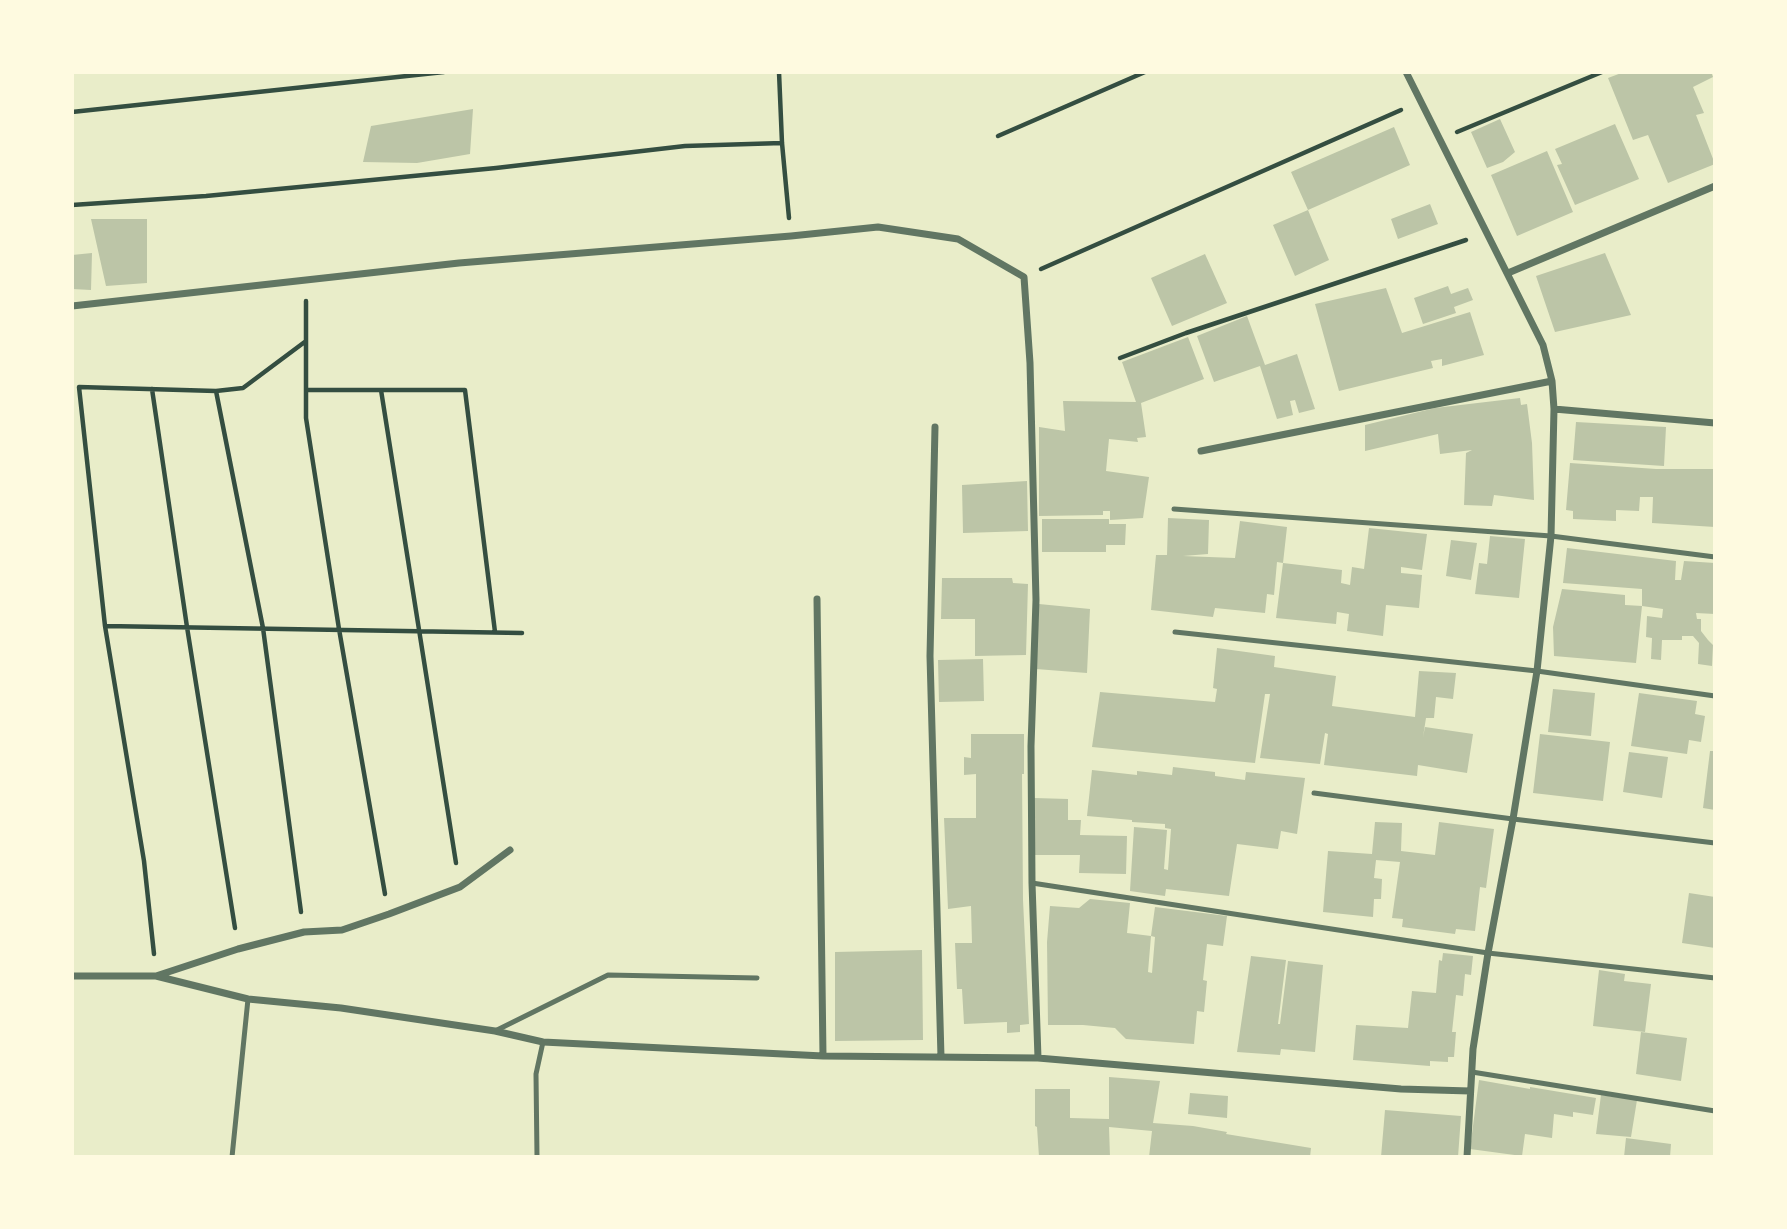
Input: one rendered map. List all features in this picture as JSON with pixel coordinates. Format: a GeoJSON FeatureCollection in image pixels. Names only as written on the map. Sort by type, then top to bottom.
{"type":"FeatureCollection","features":[{"type":"Feature","properties":{"kind":"street"},"geometry":{"type":"LineString","coordinates":[[1406,72],[1543,345],[1552,381],[1554,409],[1551,536],[1537,671],[1474,1049],[1467,1157]]}},
{"type":"Feature","properties":{"kind":"street"},"geometry":{"type":"LineString","coordinates":[[1508,273],[1715,186]]}},
{"type":"Feature","properties":{"kind":"street"},"geometry":{"type":"LineString","coordinates":[[72,306],[516,258],[878,227],[958,239],[1024,276],[1030,363],[1036,600],[1031,746],[1038,1058]]}},
{"type":"Feature","properties":{"kind":"street"},"geometry":{"type":"LineString","coordinates":[[1201,451],[1552,381]]}},
{"type":"Feature","properties":{"kind":"street"},"geometry":{"type":"LineString","coordinates":[[1554,409],[1715,423]]}},
{"type":"Feature","properties":{"kind":"street"},"geometry":{"type":"LineString","coordinates":[[935,427],[930,656],[941,1057]]}},
{"type":"Feature","properties":{"kind":"street"},"geometry":{"type":"LineString","coordinates":[[817,599],[823,1056]]}},
{"type":"Feature","properties":{"kind":"street"},"geometry":{"type":"LineString","coordinates":[[156,976],[238,949],[304,932],[342,930],[389,914],[460,887],[510,850]]}},
{"type":"Feature","properties":{"kind":"street"},"geometry":{"type":"LineString","coordinates":[[72,976],[156,976],[248,999],[341,1008],[495,1031],[542,1042],[823,1056],[1038,1058],[1401,1089],[1470,1091]]}},
{"type":"Feature","properties":{"kind":"lane"},"geometry":{"type":"LineString","coordinates":[[1174,509],[1551,536],[1715,557]]}},
{"type":"Feature","properties":{"kind":"lane"},"geometry":{"type":"LineString","coordinates":[[1175,632],[1537,671],[1715,696]]}},
{"type":"Feature","properties":{"kind":"lane"},"geometry":{"type":"LineString","coordinates":[[1314,793],[1715,843]]}},
{"type":"Feature","properties":{"kind":"lane"},"geometry":{"type":"LineString","coordinates":[[1032,884],[1488,953],[1715,978]]}},
{"type":"Feature","properties":{"kind":"lane"},"geometry":{"type":"LineString","coordinates":[[495,1031],[608,975],[757,978]]}},
{"type":"Feature","properties":{"kind":"lane"},"geometry":{"type":"LineString","coordinates":[[232,1157],[248,999]]}},
{"type":"Feature","properties":{"kind":"lane"},"geometry":{"type":"LineString","coordinates":[[537,1157],[536,1073],[542,1042]]}},
{"type":"Feature","properties":{"kind":"lane"},"geometry":{"type":"LineString","coordinates":[[1472,1072],[1715,1111]]}},
{"type":"Feature","properties":{"kind":"path"},"geometry":{"type":"LineString","coordinates":[[72,112],[444,72]]}},
{"type":"Feature","properties":{"kind":"path"},"geometry":{"type":"LineString","coordinates":[[779,72],[790,236]]}},
{"type":"Feature","properties":{"kind":"path"},"geometry":{"type":"LineString","coordinates":[[998,136],[1145,72]]}},
{"type":"Feature","properties":{"kind":"path"},"geometry":{"type":"LineString","coordinates":[[1441,139],[1602,72]]}},
{"type":"Feature","properties":{"kind":"path"},"geometry":{"type":"LineString","coordinates":[[1024,276],[1421,101]]}},
{"type":"Feature","properties":{"kind":"path"},"geometry":{"type":"LineString","coordinates":[[72,205],[206,196],[496,168],[685,146],[782,143]]}},
{"type":"Feature","properties":{"kind":"path"},"geometry":{"type":"LineString","coordinates":[[1120,358],[1186,333],[1487,233]]}},
{"type":"Feature","properties":{"kind":"path"},"geometry":{"type":"LineString","coordinates":[[306,279],[306,418],[339,629],[389,914]]}},
{"type":"Feature","properties":{"kind":"path"},"geometry":{"type":"LineString","coordinates":[[156,976],[144,861],[105,626],[79,387],[216,391],[243,388],[306,341]]}},
{"type":"Feature","properties":{"kind":"path"},"geometry":{"type":"LineString","coordinates":[[152,389],[238,949]]}},
{"type":"Feature","properties":{"kind":"path"},"geometry":{"type":"LineString","coordinates":[[306,390],[464,390],[495,632]]}},
{"type":"Feature","properties":{"kind":"path"},"geometry":{"type":"LineString","coordinates":[[382,390],[460,887]]}},
{"type":"Feature","properties":{"kind":"path"},"geometry":{"type":"LineString","coordinates":[[216,391],[262,628],[304,932]]}},
{"type":"Feature","properties":{"kind":"path"},"geometry":{"type":"LineString","coordinates":[[105,626],[523,633]]}},
{"type":"Feature","properties":{"kind":"building"},"geometry":{"type":"Polygon","coordinates":[[[1624,72],[1711,72],[1713,77],[1693,87],[1704,113],[1696,115],[1715,164],[1668,183],[1648,135],[1633,140],[1608,78],[1624,72]]]}},
{"type":"Feature","properties":{"kind":"building"},"geometry":{"type":"Polygon","coordinates":[[[473,109],[470,154],[417,163],[363,162],[371,126],[473,109]]]}},
{"type":"Feature","properties":{"kind":"building"},"geometry":{"type":"Polygon","coordinates":[[[1500,119],[1515,152],[1503,162],[1487,168],[1471,132],[1500,119]]]}},
{"type":"Feature","properties":{"kind":"building"},"geometry":{"type":"Polygon","coordinates":[[[1615,124],[1639,179],[1575,205],[1557,165],[1562,164],[1555,149],[1615,124]]]}},
{"type":"Feature","properties":{"kind":"building"},"geometry":{"type":"Polygon","coordinates":[[[1394,127],[1410,165],[1308,210],[1291,172],[1394,127]]]}},
{"type":"Feature","properties":{"kind":"building"},"geometry":{"type":"Polygon","coordinates":[[[1547,151],[1573,212],[1517,236],[1491,175],[1547,151]]]}},
{"type":"Feature","properties":{"kind":"building"},"geometry":{"type":"Polygon","coordinates":[[[1430,204],[1438,224],[1398,239],[1391,219],[1430,204]]]}},
{"type":"Feature","properties":{"kind":"building"},"geometry":{"type":"Polygon","coordinates":[[[1308,210],[1329,260],[1295,276],[1273,225],[1308,210]]]}},
{"type":"Feature","properties":{"kind":"building"},"geometry":{"type":"Polygon","coordinates":[[[91,219],[147,219],[147,283],[106,286],[91,219]]]}},
{"type":"Feature","properties":{"kind":"building"},"geometry":{"type":"Polygon","coordinates":[[[92,253],[91,290],[72,289],[72,255],[92,253]]]}},
{"type":"Feature","properties":{"kind":"building"},"geometry":{"type":"Polygon","coordinates":[[[1605,253],[1631,315],[1555,332],[1536,276],[1605,253]]]}},
{"type":"Feature","properties":{"kind":"building"},"geometry":{"type":"Polygon","coordinates":[[[1205,254],[1227,303],[1172,326],[1151,278],[1205,254]]]}},
{"type":"Feature","properties":{"kind":"building"},"geometry":{"type":"Polygon","coordinates":[[[1448,286],[1451,294],[1468,288],[1473,300],[1454,307],[1456,313],[1423,324],[1414,298],[1448,286]]]}},
{"type":"Feature","properties":{"kind":"building"},"geometry":{"type":"Polygon","coordinates":[[[1386,288],[1402,333],[1470,312],[1484,355],[1442,366],[1442,359],[1431,361],[1433,368],[1339,391],[1315,304],[1386,288]]]}},
{"type":"Feature","properties":{"kind":"building"},"geometry":{"type":"Polygon","coordinates":[[[1247,316],[1265,365],[1297,354],[1315,409],[1299,413],[1295,400],[1290,401],[1293,415],[1277,419],[1260,366],[1214,382],[1197,336],[1247,316]]]}},
{"type":"Feature","properties":{"kind":"building"},"geometry":{"type":"Polygon","coordinates":[[[1188,337],[1204,379],[1141,403],[1146,437],[1137,438],[1138,442],[1109,439],[1106,471],[1149,477],[1143,518],[1110,520],[1110,511],[1103,511],[1103,515],[1039,516],[1039,427],[1065,431],[1063,401],[1136,402],[1122,362],[1188,337]]]}},
{"type":"Feature","properties":{"kind":"building"},"geometry":{"type":"Polygon","coordinates":[[[1520,398],[1521,405],[1527,404],[1532,443],[1534,500],[1494,495],[1492,506],[1464,505],[1466,453],[1472,450],[1440,454],[1438,434],[1365,451],[1365,425],[1435,408],[1520,398]]]}},
{"type":"Feature","properties":{"kind":"building"},"geometry":{"type":"Polygon","coordinates":[[[1576,422],[1666,427],[1664,466],[1573,460],[1576,422]]]}},
{"type":"Feature","properties":{"kind":"building"},"geometry":{"type":"Polygon","coordinates":[[[1570,463],[1656,469],[1715,469],[1715,527],[1652,523],[1653,497],[1640,497],[1639,511],[1616,510],[1616,521],[1573,519],[1573,511],[1566,510],[1570,463]]]}},
{"type":"Feature","properties":{"kind":"building"},"geometry":{"type":"Polygon","coordinates":[[[1027,481],[1028,531],[963,533],[962,485],[1027,481]]]}},
{"type":"Feature","properties":{"kind":"building"},"geometry":{"type":"Polygon","coordinates":[[[1168,518],[1209,520],[1208,554],[1183,556],[1235,558],[1240,521],[1287,527],[1283,563],[1277,562],[1274,595],[1267,594],[1265,613],[1215,608],[1213,617],[1151,610],[1156,555],[1167,555],[1168,518]]]}},
{"type":"Feature","properties":{"kind":"building"},"geometry":{"type":"Polygon","coordinates":[[[1042,519],[1109,519],[1109,524],[1126,524],[1125,545],[1106,545],[1106,552],[1042,552],[1042,519]]]}},
{"type":"Feature","properties":{"kind":"building"},"geometry":{"type":"Polygon","coordinates":[[[1369,528],[1427,534],[1422,570],[1401,567],[1401,573],[1422,575],[1419,608],[1386,605],[1383,636],[1347,631],[1349,614],[1337,612],[1336,624],[1276,618],[1283,563],[1342,570],[1341,583],[1350,585],[1352,567],[1364,569],[1369,528]]]}},
{"type":"Feature","properties":{"kind":"building"},"geometry":{"type":"Polygon","coordinates":[[[1490,536],[1525,539],[1519,598],[1475,594],[1479,563],[1487,564],[1490,536]]]}},
{"type":"Feature","properties":{"kind":"building"},"geometry":{"type":"Polygon","coordinates":[[[1451,540],[1477,543],[1471,580],[1446,576],[1451,540]]]}},
{"type":"Feature","properties":{"kind":"building"},"geometry":{"type":"Polygon","coordinates":[[[1567,548],[1676,561],[1675,580],[1681,580],[1684,561],[1715,563],[1715,614],[1696,613],[1697,619],[1701,619],[1701,631],[1713,645],[1712,666],[1698,664],[1699,643],[1693,636],[1682,636],[1682,640],[1662,640],[1661,660],[1651,659],[1652,638],[1646,637],[1647,616],[1662,618],[1663,609],[1642,606],[1642,589],[1563,583],[1567,548]]]}},
{"type":"Feature","properties":{"kind":"building"},"geometry":{"type":"Polygon","coordinates":[[[942,578],[1012,578],[1013,583],[1028,584],[1026,655],[975,656],[975,619],[941,619],[942,578]]]}},
{"type":"Feature","properties":{"kind":"building"},"geometry":{"type":"Polygon","coordinates":[[[1562,589],[1625,595],[1625,605],[1642,606],[1636,663],[1554,656],[1553,627],[1562,589]]]}},
{"type":"Feature","properties":{"kind":"building"},"geometry":{"type":"Polygon","coordinates":[[[1039,604],[1090,609],[1087,673],[1036,669],[1039,604]]]}},
{"type":"Feature","properties":{"kind":"building"},"geometry":{"type":"Polygon","coordinates":[[[1217,648],[1275,656],[1274,667],[1336,676],[1332,706],[1415,717],[1419,671],[1456,673],[1453,699],[1436,697],[1434,718],[1426,718],[1423,737],[1425,727],[1473,734],[1467,773],[1418,765],[1417,776],[1324,765],[1328,734],[1325,733],[1320,764],[1260,758],[1270,694],[1265,694],[1255,763],[1092,747],[1100,692],[1215,702],[1217,689],[1213,688],[1217,648]]]}},
{"type":"Feature","properties":{"kind":"building"},"geometry":{"type":"Polygon","coordinates":[[[983,659],[984,701],[939,702],[938,660],[983,659]]]}},
{"type":"Feature","properties":{"kind":"building"},"geometry":{"type":"Polygon","coordinates":[[[1553,689],[1595,693],[1591,736],[1548,732],[1553,689]]]}},
{"type":"Feature","properties":{"kind":"building"},"geometry":{"type":"Polygon","coordinates":[[[1639,693],[1697,701],[1695,714],[1705,716],[1701,742],[1689,740],[1687,754],[1631,746],[1639,693]]]}},
{"type":"Feature","properties":{"kind":"building"},"geometry":{"type":"Polygon","coordinates":[[[971,734],[1024,734],[1023,900],[1029,1024],[1020,1025],[1020,1032],[1007,1033],[1007,1022],[964,1024],[962,989],[957,989],[955,943],[972,943],[971,906],[948,909],[944,818],[976,818],[976,774],[964,775],[964,757],[971,758],[971,734]]]}},
{"type":"Feature","properties":{"kind":"building"},"geometry":{"type":"Polygon","coordinates":[[[1540,734],[1610,742],[1603,801],[1533,793],[1540,734]]]}},
{"type":"Feature","properties":{"kind":"building"},"geometry":{"type":"Polygon","coordinates":[[[1710,751],[1715,751],[1715,810],[1703,808],[1710,751]]]}},
{"type":"Feature","properties":{"kind":"building"},"geometry":{"type":"Polygon","coordinates":[[[1629,752],[1668,757],[1662,798],[1623,792],[1629,752]]]}},
{"type":"Feature","properties":{"kind":"building"},"geometry":{"type":"Polygon","coordinates":[[[1173,767],[1215,772],[1215,776],[1245,780],[1246,772],[1305,778],[1297,834],[1281,831],[1278,849],[1237,844],[1229,896],[1166,889],[1165,896],[1130,891],[1134,827],[1167,830],[1164,869],[1168,870],[1171,829],[1165,828],[1165,824],[1087,816],[1092,770],[1137,775],[1137,771],[1172,775],[1173,767]]]}},
{"type":"Feature","properties":{"kind":"building"},"geometry":{"type":"Polygon","coordinates":[[[1034,798],[1068,799],[1068,820],[1081,820],[1080,835],[1127,836],[1126,874],[1079,873],[1080,855],[1034,855],[1034,798]]]}},
{"type":"Feature","properties":{"kind":"building"},"geometry":{"type":"Polygon","coordinates":[[[1375,822],[1402,823],[1401,851],[1435,855],[1439,822],[1494,829],[1486,888],[1480,887],[1475,931],[1456,929],[1455,934],[1402,927],[1403,919],[1392,918],[1400,862],[1376,860],[1374,878],[1382,879],[1381,899],[1374,899],[1373,917],[1323,912],[1328,851],[1372,854],[1375,822]]]}},
{"type":"Feature","properties":{"kind":"building"},"geometry":{"type":"Polygon","coordinates":[[[1689,893],[1715,897],[1715,948],[1682,943],[1689,893]]]}},
{"type":"Feature","properties":{"kind":"building"},"geometry":{"type":"Polygon","coordinates":[[[1090,899],[1130,903],[1127,933],[1151,936],[1155,907],[1227,916],[1223,946],[1207,944],[1203,980],[1207,981],[1204,1012],[1197,1011],[1194,1044],[1126,1039],[1115,1028],[1048,1025],[1047,942],[1050,906],[1079,908],[1090,899]],[[1151,936],[1148,972],[1152,973],[1155,937],[1151,936]]]}},
{"type":"Feature","properties":{"kind":"building"},"geometry":{"type":"Polygon","coordinates":[[[922,950],[923,1040],[835,1041],[835,952],[922,950]]]}},
{"type":"Feature","properties":{"kind":"building"},"geometry":{"type":"Polygon","coordinates":[[[1443,953],[1473,956],[1471,975],[1465,974],[1463,996],[1456,995],[1452,1032],[1456,1032],[1454,1057],[1448,1057],[1448,1062],[1430,1061],[1430,1066],[1353,1060],[1356,1025],[1408,1028],[1412,991],[1436,993],[1439,960],[1442,961],[1443,953]]]}},
{"type":"Feature","properties":{"kind":"building"},"geometry":{"type":"Polygon","coordinates":[[[1251,956],[1286,960],[1278,1024],[1288,961],[1323,965],[1315,1052],[1281,1049],[1280,1055],[1237,1052],[1251,956]]]}},
{"type":"Feature","properties":{"kind":"building"},"geometry":{"type":"Polygon","coordinates":[[[1599,970],[1625,974],[1624,981],[1651,984],[1645,1032],[1593,1026],[1599,970]]]}},
{"type":"Feature","properties":{"kind":"building"},"geometry":{"type":"Polygon","coordinates":[[[1641,1032],[1687,1038],[1681,1081],[1636,1074],[1641,1032]]]}},
{"type":"Feature","properties":{"kind":"building"},"geometry":{"type":"Polygon","coordinates":[[[1109,1077],[1160,1081],[1153,1123],[1193,1126],[1311,1148],[1310,1157],[1149,1157],[1152,1131],[1109,1127],[1110,1157],[1039,1157],[1035,1126],[1035,1089],[1070,1089],[1070,1118],[1109,1119],[1109,1077]]]}},
{"type":"Feature","properties":{"kind":"building"},"geometry":{"type":"Polygon","coordinates":[[[1479,1080],[1596,1098],[1593,1115],[1573,1112],[1573,1117],[1554,1114],[1552,1138],[1525,1134],[1522,1156],[1470,1149],[1479,1080]]]}},
{"type":"Feature","properties":{"kind":"building"},"geometry":{"type":"Polygon","coordinates":[[[1190,1093],[1228,1096],[1227,1118],[1188,1114],[1190,1093]]]}},
{"type":"Feature","properties":{"kind":"building"},"geometry":{"type":"Polygon","coordinates":[[[1601,1095],[1637,1100],[1631,1137],[1596,1134],[1601,1095]]]}},
{"type":"Feature","properties":{"kind":"building"},"geometry":{"type":"Polygon","coordinates":[[[1385,1110],[1461,1116],[1458,1157],[1381,1157],[1385,1110]]]}},
{"type":"Feature","properties":{"kind":"building"},"geometry":{"type":"Polygon","coordinates":[[[1626,1138],[1671,1144],[1670,1157],[1624,1157],[1626,1138]]]}}]}
